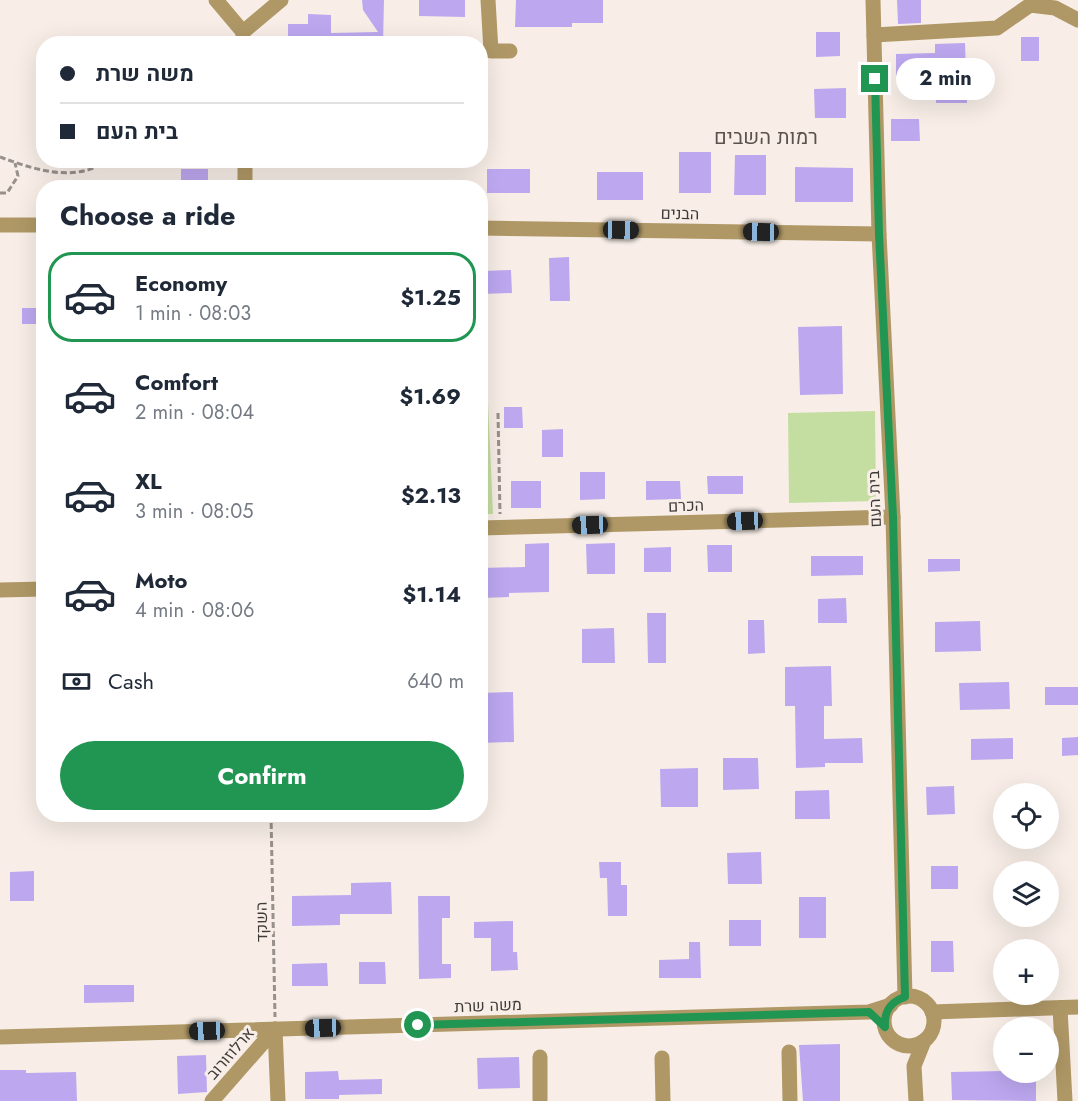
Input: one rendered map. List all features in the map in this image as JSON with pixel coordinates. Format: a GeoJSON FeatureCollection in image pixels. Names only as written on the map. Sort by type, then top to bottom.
{"type":"FeatureCollection","features":[{"type":"Feature","properties":{"kind":"street"},"geometry":{"type":"LineString","coordinates":[[216,0],[242,36]]}},
{"type":"Feature","properties":{"kind":"street"},"geometry":{"type":"LineString","coordinates":[[245,36],[281,0]]}},
{"type":"Feature","properties":{"kind":"street"},"geometry":{"type":"LineString","coordinates":[[488,0],[492,51],[510,51]]}},
{"type":"Feature","properties":{"kind":"street","name":"בית העם"},"geometry":{"type":"LineString","coordinates":[[873,0],[879,234],[893,517],[905,997]]}},
{"type":"Feature","properties":{"kind":"street"},"geometry":{"type":"LineString","coordinates":[[874,35],[998,28],[1030,5],[1055,8],[1078,20]]}},
{"type":"Feature","properties":{"kind":"street"},"geometry":{"type":"LineString","coordinates":[[0,225],[36,225]]}},
{"type":"Feature","properties":{"kind":"street","name":"הבנים"},"geometry":{"type":"LineString","coordinates":[[488,228],[879,234]]}},
{"type":"Feature","properties":{"kind":"street","name":"הכרם"},"geometry":{"type":"LineString","coordinates":[[488,528],[893,517]]}},
{"type":"Feature","properties":{"kind":"street"},"geometry":{"type":"LineString","coordinates":[[0,590],[36,589]]}},
{"type":"Feature","properties":{"kind":"street"},"geometry":{"type":"LineString","coordinates":[[885,1027],[886,1012],[891,1005],[905,997],[921,1000],[932,1012],[933,1028],[924,1041],[914,1066],[916,1101]]}},
{"type":"Feature","properties":{"kind":"street","name":"משה שרת"},"geometry":{"type":"LineString","coordinates":[[0,1037],[869,1012],[891,1005]]}},
{"type":"Feature","properties":{"kind":"street"},"geometry":{"type":"LineString","coordinates":[[932,1012],[1078,1007]]}},
{"type":"Feature","properties":{"kind":"street"},"geometry":{"type":"LineString","coordinates":[[1060,1008],[1065,1101]]}},
{"type":"Feature","properties":{"kind":"street"},"geometry":{"type":"LineString","coordinates":[[869,1012],[885,1027],[914,1066]]}},
{"type":"Feature","properties":{"kind":"street"},"geometry":{"type":"LineString","coordinates":[[276,1029],[278,1101]]}},
{"type":"Feature","properties":{"kind":"street","name":"ארלוזורוב"},"geometry":{"type":"LineString","coordinates":[[212,1101],[276,1029]]}},
{"type":"Feature","properties":{"kind":"street"},"geometry":{"type":"LineString","coordinates":[[894,1041],[909,1046],[924,1041]]}},
{"type":"Feature","properties":{"kind":"street"},"geometry":{"type":"LineString","coordinates":[[789,1052],[790,1101]]}},
{"type":"Feature","properties":{"kind":"street"},"geometry":{"type":"LineString","coordinates":[[540,1057],[540,1101]]}},
{"type":"Feature","properties":{"kind":"street"},"geometry":{"type":"LineString","coordinates":[[662,1058],[663,1101]]}},
{"type":"Feature","properties":{"kind":"path"},"geometry":{"type":"LineString","coordinates":[[0,157],[31,169],[68,174],[85,168]]}},
{"type":"Feature","properties":{"kind":"path"},"geometry":{"type":"LineString","coordinates":[[0,193],[7,193],[18,176],[15,163]]}},
{"type":"Feature","properties":{"kind":"path"},"geometry":{"type":"LineString","coordinates":[[498,413],[501,528]]}},
{"type":"Feature","properties":{"kind":"path","name":"השקד"},"geometry":{"type":"LineString","coordinates":[[271,822],[276,1029]]}},
{"type":"Feature","properties":{"kind":"green space"},"geometry":{"type":"Polygon","coordinates":[[[488,402],[493,514],[488,514],[488,402]]]}},
{"type":"Feature","properties":{"kind":"green space"},"geometry":{"type":"Polygon","coordinates":[[[875,411],[876,501],[789,503],[788,413],[875,411]]]}},
{"type":"Feature","properties":{"kind":"building"},"geometry":{"type":"Polygon","coordinates":[[[362,0],[384,0],[383,36],[288,36],[288,24],[308,24],[308,14],[331,15],[331,33],[378,32],[363,10],[362,0]]]}},
{"type":"Feature","properties":{"kind":"building"},"geometry":{"type":"Polygon","coordinates":[[[419,0],[465,0],[465,17],[419,16],[419,0]]]}},
{"type":"Feature","properties":{"kind":"building"},"geometry":{"type":"Polygon","coordinates":[[[516,0],[603,0],[603,23],[572,23],[572,27],[515,27],[516,0]]]}},
{"type":"Feature","properties":{"kind":"building"},"geometry":{"type":"Polygon","coordinates":[[[897,0],[921,0],[921,23],[898,24],[897,0]]]}},
{"type":"Feature","properties":{"kind":"building"},"geometry":{"type":"Polygon","coordinates":[[[816,32],[840,32],[840,56],[816,57],[816,32]]]}},
{"type":"Feature","properties":{"kind":"building"},"geometry":{"type":"Polygon","coordinates":[[[1021,37],[1039,37],[1039,61],[1021,61],[1021,37]]]}},
{"type":"Feature","properties":{"kind":"building"},"geometry":{"type":"Polygon","coordinates":[[[965,43],[967,103],[936,103],[936,76],[896,76],[896,54],[935,53],[935,44],[965,43]]]}},
{"type":"Feature","properties":{"kind":"building"},"geometry":{"type":"Polygon","coordinates":[[[846,88],[846,118],[815,118],[814,89],[846,88]]]}},
{"type":"Feature","properties":{"kind":"building"},"geometry":{"type":"Polygon","coordinates":[[[891,119],[919,119],[920,141],[891,141],[891,119]]]}},
{"type":"Feature","properties":{"kind":"building"},"geometry":{"type":"Polygon","coordinates":[[[679,152],[711,152],[711,193],[679,193],[679,152]]]}},
{"type":"Feature","properties":{"kind":"building"},"geometry":{"type":"Polygon","coordinates":[[[735,155],[766,155],[766,195],[734,195],[735,155]]]}},
{"type":"Feature","properties":{"kind":"building"},"geometry":{"type":"Polygon","coordinates":[[[795,167],[853,168],[853,202],[795,202],[795,167]]]}},
{"type":"Feature","properties":{"kind":"building"},"geometry":{"type":"Polygon","coordinates":[[[181,169],[208,169],[208,180],[181,180],[181,169]]]}},
{"type":"Feature","properties":{"kind":"building"},"geometry":{"type":"Polygon","coordinates":[[[487,169],[530,169],[530,193],[488,193],[487,169]]]}},
{"type":"Feature","properties":{"kind":"building"},"geometry":{"type":"Polygon","coordinates":[[[597,172],[643,172],[643,200],[597,200],[597,172]]]}},
{"type":"Feature","properties":{"kind":"building"},"geometry":{"type":"Polygon","coordinates":[[[569,257],[570,301],[550,301],[549,258],[569,257]]]}},
{"type":"Feature","properties":{"kind":"building"},"geometry":{"type":"Polygon","coordinates":[[[511,270],[512,293],[488,294],[488,271],[511,270]]]}},
{"type":"Feature","properties":{"kind":"building"},"geometry":{"type":"Polygon","coordinates":[[[22,308],[36,308],[36,324],[22,324],[22,308]]]}},
{"type":"Feature","properties":{"kind":"building"},"geometry":{"type":"Polygon","coordinates":[[[842,326],[843,394],[800,395],[798,327],[842,326]]]}},
{"type":"Feature","properties":{"kind":"building"},"geometry":{"type":"Polygon","coordinates":[[[504,407],[522,407],[523,428],[504,428],[504,407]]]}},
{"type":"Feature","properties":{"kind":"building"},"geometry":{"type":"Polygon","coordinates":[[[563,429],[563,457],[542,457],[542,430],[563,429]]]}},
{"type":"Feature","properties":{"kind":"building"},"geometry":{"type":"Polygon","coordinates":[[[580,472],[605,472],[605,499],[580,500],[580,472]]]}},
{"type":"Feature","properties":{"kind":"building"},"geometry":{"type":"Polygon","coordinates":[[[707,476],[743,476],[743,494],[708,494],[707,476]]]}},
{"type":"Feature","properties":{"kind":"building"},"geometry":{"type":"Polygon","coordinates":[[[511,481],[541,481],[541,508],[511,508],[511,481]]]}},
{"type":"Feature","properties":{"kind":"building"},"geometry":{"type":"Polygon","coordinates":[[[646,481],[680,481],[681,499],[646,500],[646,481]]]}},
{"type":"Feature","properties":{"kind":"building"},"geometry":{"type":"Polygon","coordinates":[[[549,543],[549,592],[509,593],[509,597],[488,598],[488,568],[525,567],[525,544],[549,543]]]}},
{"type":"Feature","properties":{"kind":"building"},"geometry":{"type":"Polygon","coordinates":[[[615,543],[615,574],[587,574],[586,544],[615,543]]]}},
{"type":"Feature","properties":{"kind":"building"},"geometry":{"type":"Polygon","coordinates":[[[707,545],[732,545],[732,572],[708,572],[707,545]]]}},
{"type":"Feature","properties":{"kind":"building"},"geometry":{"type":"Polygon","coordinates":[[[671,547],[671,572],[644,572],[644,548],[671,547]]]}},
{"type":"Feature","properties":{"kind":"building"},"geometry":{"type":"Polygon","coordinates":[[[811,556],[863,556],[863,575],[811,576],[811,556]]]}},
{"type":"Feature","properties":{"kind":"building"},"geometry":{"type":"Polygon","coordinates":[[[928,559],[960,559],[960,571],[928,572],[928,559]]]}},
{"type":"Feature","properties":{"kind":"building"},"geometry":{"type":"Polygon","coordinates":[[[846,598],[847,623],[818,623],[818,599],[846,598]]]}},
{"type":"Feature","properties":{"kind":"building"},"geometry":{"type":"Polygon","coordinates":[[[647,613],[666,613],[666,663],[648,663],[647,613]]]}},
{"type":"Feature","properties":{"kind":"building"},"geometry":{"type":"Polygon","coordinates":[[[748,620],[764,620],[765,653],[748,654],[748,620]]]}},
{"type":"Feature","properties":{"kind":"building"},"geometry":{"type":"Polygon","coordinates":[[[980,621],[981,651],[935,652],[935,622],[980,621]]]}},
{"type":"Feature","properties":{"kind":"building"},"geometry":{"type":"Polygon","coordinates":[[[614,628],[615,663],[582,663],[582,629],[614,628]]]}},
{"type":"Feature","properties":{"kind":"building"},"geometry":{"type":"Polygon","coordinates":[[[831,666],[832,706],[824,706],[824,739],[862,738],[863,763],[825,763],[825,767],[796,768],[795,706],[785,706],[785,667],[831,666]]]}},
{"type":"Feature","properties":{"kind":"building"},"geometry":{"type":"Polygon","coordinates":[[[1009,682],[1010,709],[960,710],[959,683],[1009,682]]]}},
{"type":"Feature","properties":{"kind":"building"},"geometry":{"type":"Polygon","coordinates":[[[1045,687],[1078,687],[1078,705],[1045,705],[1045,687]]]}},
{"type":"Feature","properties":{"kind":"building"},"geometry":{"type":"Polygon","coordinates":[[[513,692],[514,742],[488,743],[488,693],[513,692]]]}},
{"type":"Feature","properties":{"kind":"building"},"geometry":{"type":"Polygon","coordinates":[[[1078,737],[1078,755],[1062,756],[1062,738],[1078,737]]]}},
{"type":"Feature","properties":{"kind":"building"},"geometry":{"type":"Polygon","coordinates":[[[1013,738],[1013,759],[971,760],[971,739],[1013,738]]]}},
{"type":"Feature","properties":{"kind":"building"},"geometry":{"type":"Polygon","coordinates":[[[723,758],[758,758],[759,789],[723,790],[723,758]]]}},
{"type":"Feature","properties":{"kind":"building"},"geometry":{"type":"Polygon","coordinates":[[[698,768],[698,807],[661,807],[660,769],[698,768]]]}},
{"type":"Feature","properties":{"kind":"building"},"geometry":{"type":"Polygon","coordinates":[[[954,786],[955,814],[927,815],[926,787],[954,786]]]}},
{"type":"Feature","properties":{"kind":"building"},"geometry":{"type":"Polygon","coordinates":[[[829,790],[830,819],[795,819],[795,791],[829,790]]]}},
{"type":"Feature","properties":{"kind":"building"},"geometry":{"type":"Polygon","coordinates":[[[761,852],[762,884],[728,884],[727,853],[761,852]]]}},
{"type":"Feature","properties":{"kind":"building"},"geometry":{"type":"Polygon","coordinates":[[[599,862],[621,862],[621,885],[627,885],[627,916],[608,916],[607,878],[600,878],[599,862]]]}},
{"type":"Feature","properties":{"kind":"building"},"geometry":{"type":"Polygon","coordinates":[[[931,866],[958,866],[958,889],[931,889],[931,866]]]}},
{"type":"Feature","properties":{"kind":"building"},"geometry":{"type":"Polygon","coordinates":[[[34,871],[34,901],[10,901],[10,872],[34,871]]]}},
{"type":"Feature","properties":{"kind":"building"},"geometry":{"type":"Polygon","coordinates":[[[391,882],[392,914],[340,914],[340,925],[292,926],[292,896],[351,895],[351,883],[391,882]]]}},
{"type":"Feature","properties":{"kind":"building"},"geometry":{"type":"Polygon","coordinates":[[[418,896],[450,896],[450,918],[442,918],[442,964],[451,964],[451,978],[419,979],[418,896]]]}},
{"type":"Feature","properties":{"kind":"building"},"geometry":{"type":"Polygon","coordinates":[[[799,897],[826,897],[826,938],[799,938],[799,897]]]}},
{"type":"Feature","properties":{"kind":"building"},"geometry":{"type":"Polygon","coordinates":[[[729,920],[761,920],[761,946],[729,946],[729,920]]]}},
{"type":"Feature","properties":{"kind":"building"},"geometry":{"type":"Polygon","coordinates":[[[513,921],[513,952],[517,952],[518,970],[491,971],[491,938],[474,938],[474,922],[513,921]]]}},
{"type":"Feature","properties":{"kind":"building"},"geometry":{"type":"Polygon","coordinates":[[[931,941],[953,941],[954,972],[931,972],[931,941]]]}},
{"type":"Feature","properties":{"kind":"building"},"geometry":{"type":"Polygon","coordinates":[[[689,942],[700,942],[701,978],[659,978],[659,960],[689,959],[689,942]]]}},
{"type":"Feature","properties":{"kind":"building"},"geometry":{"type":"Polygon","coordinates":[[[359,962],[385,962],[386,984],[359,984],[359,962]]]}},
{"type":"Feature","properties":{"kind":"building"},"geometry":{"type":"Polygon","coordinates":[[[327,963],[328,986],[292,986],[292,964],[327,963]]]}},
{"type":"Feature","properties":{"kind":"building"},"geometry":{"type":"Polygon","coordinates":[[[84,985],[134,985],[134,1002],[84,1003],[84,985]]]}},
{"type":"Feature","properties":{"kind":"building"},"geometry":{"type":"Polygon","coordinates":[[[840,1044],[840,1101],[803,1101],[799,1045],[840,1044]]]}},
{"type":"Feature","properties":{"kind":"building"},"geometry":{"type":"Polygon","coordinates":[[[206,1055],[207,1092],[178,1094],[177,1056],[206,1055]]]}},
{"type":"Feature","properties":{"kind":"building"},"geometry":{"type":"Polygon","coordinates":[[[519,1057],[520,1088],[478,1089],[477,1058],[519,1057]]]}},
{"type":"Feature","properties":{"kind":"building"},"geometry":{"type":"Polygon","coordinates":[[[0,1070],[26,1070],[26,1073],[76,1072],[77,1101],[0,1101],[0,1070]]]}},
{"type":"Feature","properties":{"kind":"building"},"geometry":{"type":"Polygon","coordinates":[[[338,1071],[339,1080],[382,1079],[382,1094],[339,1095],[339,1099],[305,1099],[305,1072],[338,1071]]]}},
{"type":"Feature","properties":{"kind":"building"},"geometry":{"type":"Polygon","coordinates":[[[993,1071],[993,1083],[1036,1083],[1036,1101],[952,1100],[951,1072],[993,1071]]]}},
{"type":"Feature","properties":{"kind":"district","name":"רמות השבים"},"geometry":{"type":"Point","coordinates":[766,137]}},
{"type":"Feature","properties":{"kind":"route"},"geometry":{"type":"LineString","coordinates":[[418,1025],[869,1012],[885,1027],[886,1012],[897,1000],[905,997],[893,517],[879,234],[875,79]]}}]}
